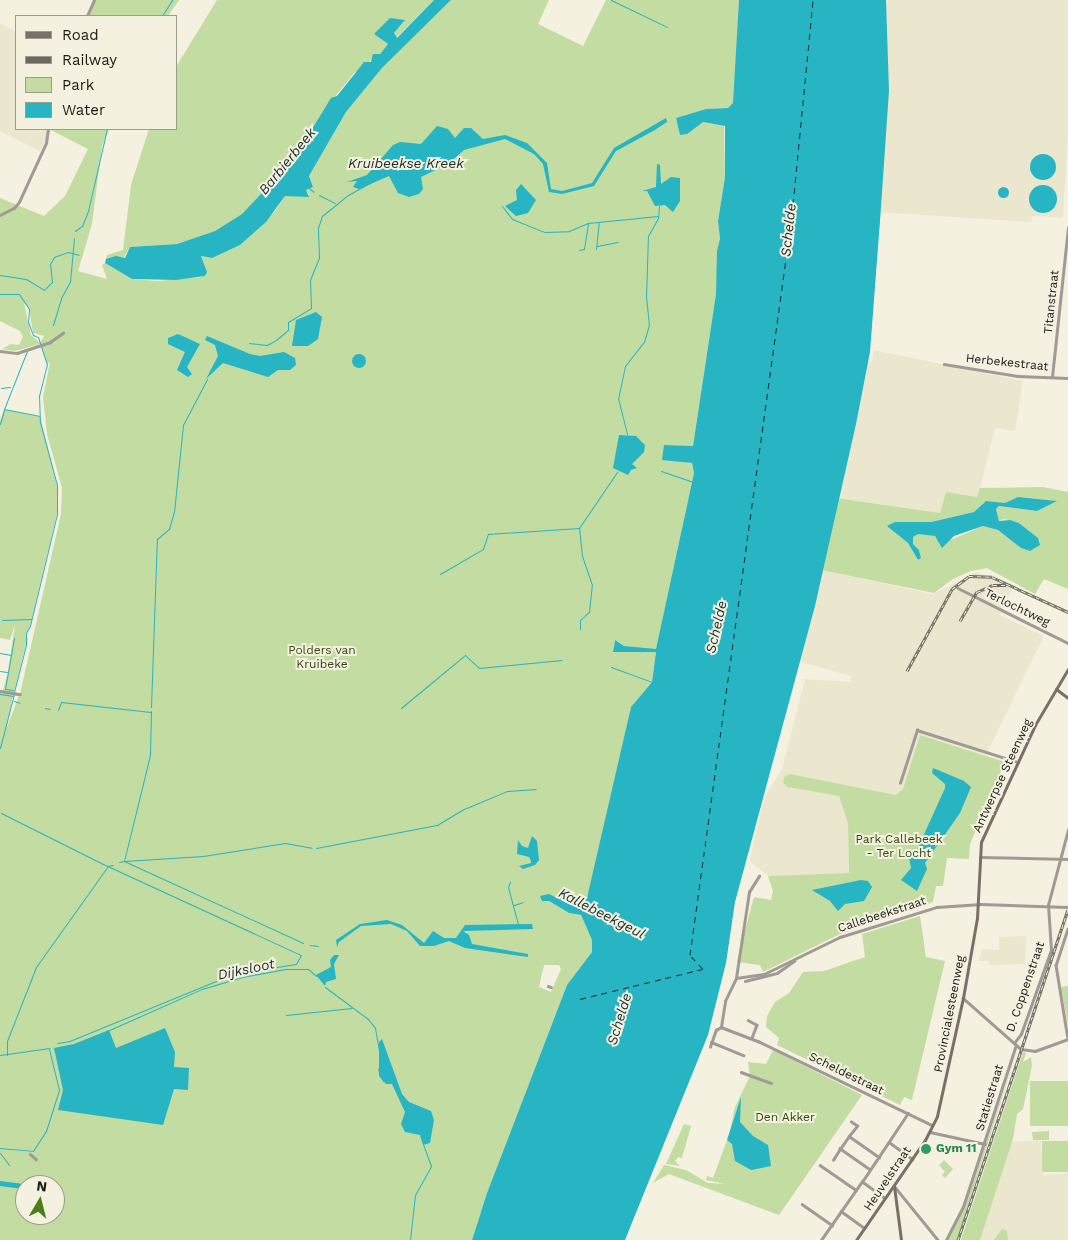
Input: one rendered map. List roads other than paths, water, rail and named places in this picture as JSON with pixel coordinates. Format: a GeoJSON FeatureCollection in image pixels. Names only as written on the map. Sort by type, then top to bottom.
{"type":"FeatureCollection","features":[{"type":"Feature","properties":{"kind":"main road","name":"Antwerpse Steenweg"},"geometry":{"type":"LineString","coordinates":[[978,904],[981,842],[1018,762],[1068,669]]}},
{"type":"Feature","properties":{"kind":"main road"},"geometry":{"type":"LineString","coordinates":[[1056,689],[1068,698]]}},
{"type":"Feature","properties":{"kind":"main road","name":"Provincialesteenweg"},"geometry":{"type":"LineString","coordinates":[[933,1126],[939,1109],[963,998],[978,904]]}},
{"type":"Feature","properties":{"kind":"main road","name":"Heuvelstraat"},"geometry":{"type":"LineString","coordinates":[[856,1240],[933,1126]]}},
{"type":"Feature","properties":{"kind":"main road"},"geometry":{"type":"LineString","coordinates":[[894,1186],[901,1240]]}},
{"type":"Feature","properties":{"kind":"street"},"geometry":{"type":"LineString","coordinates":[[87,15],[94,0]]}},
{"type":"Feature","properties":{"kind":"street"},"geometry":{"type":"LineString","coordinates":[[0,215],[19,202],[46,143],[48,130]]}},
{"type":"Feature","properties":{"kind":"street","name":"Titanstraat"},"geometry":{"type":"LineString","coordinates":[[1052,377],[1068,228]]}},
{"type":"Feature","properties":{"kind":"street"},"geometry":{"type":"LineString","coordinates":[[0,351],[21,351],[63,333]]}},
{"type":"Feature","properties":{"kind":"street","name":"Herbekestraat"},"geometry":{"type":"LineString","coordinates":[[944,364],[1018,376],[1068,378]]}},
{"type":"Feature","properties":{"kind":"street","name":"Terlochtweg"},"geometry":{"type":"LineString","coordinates":[[958,588],[1068,643]]}},
{"type":"Feature","properties":{"kind":"street"},"geometry":{"type":"LineString","coordinates":[[0,691],[20,694]]}},
{"type":"Feature","properties":{"kind":"street"},"geometry":{"type":"LineString","coordinates":[[900,783],[916,730],[1018,762]]}},
{"type":"Feature","properties":{"kind":"street","name":"D. Coppenstraat"},"geometry":{"type":"LineString","coordinates":[[1015,1044],[1021,1034],[1050,950],[1048,906],[1068,830]]}},
{"type":"Feature","properties":{"kind":"street"},"geometry":{"type":"LineString","coordinates":[[980,857],[1068,859]]}},
{"type":"Feature","properties":{"kind":"street"},"geometry":{"type":"LineString","coordinates":[[710,1047],[721,1027],[726,1001],[736,978],[749,892],[759,876]]}},
{"type":"Feature","properties":{"kind":"street","name":"Callebeekstraat"},"geometry":{"type":"LineString","coordinates":[[736,978],[764,974],[840,937],[901,917],[944,906],[978,904],[1068,907]]}},
{"type":"Feature","properties":{"kind":"street"},"geometry":{"type":"LineString","coordinates":[[963,998],[1015,1044],[1035,1051],[1068,1039],[1056,965],[1068,929]]}},
{"type":"Feature","properties":{"kind":"street","name":"Callebeekstraat"},"geometry":{"type":"LineString","coordinates":[[745,981],[778,973],[795,960]]}},
{"type":"Feature","properties":{"kind":"street"},"geometry":{"type":"LineString","coordinates":[[748,1020],[757,1025],[752,1038]]}},
{"type":"Feature","properties":{"kind":"street","name":"Scheldestraat"},"geometry":{"type":"LineString","coordinates":[[721,1027],[752,1038],[933,1126]]}},
{"type":"Feature","properties":{"kind":"street"},"geometry":{"type":"LineString","coordinates":[[712,1042],[744,1055]]}},
{"type":"Feature","properties":{"kind":"street","name":"Statiestraat"},"geometry":{"type":"LineString","coordinates":[[946,1240],[963,1207],[985,1144],[1015,1044]]}},
{"type":"Feature","properties":{"kind":"street"},"geometry":{"type":"LineString","coordinates":[[741,1072],[771,1083]]}},
{"type":"Feature","properties":{"kind":"street"},"geometry":{"type":"LineString","coordinates":[[822,1240],[908,1113]]}},
{"type":"Feature","properties":{"kind":"street"},"geometry":{"type":"LineString","coordinates":[[833,1160],[856,1126],[851,1122]]}},
{"type":"Feature","properties":{"kind":"street"},"geometry":{"type":"LineString","coordinates":[[930,1132],[985,1144]]}},
{"type":"Feature","properties":{"kind":"street"},"geometry":{"type":"LineString","coordinates":[[849,1136],[879,1157]]}},
{"type":"Feature","properties":{"kind":"street"},"geometry":{"type":"LineString","coordinates":[[889,1142],[912,1159]]}},
{"type":"Feature","properties":{"kind":"street"},"geometry":{"type":"LineString","coordinates":[[840,1149],[870,1170]]}},
{"type":"Feature","properties":{"kind":"street"},"geometry":{"type":"LineString","coordinates":[[30,1154],[36,1160]]}},
{"type":"Feature","properties":{"kind":"street"},"geometry":{"type":"LineString","coordinates":[[820,1165],[856,1190]]}},
{"type":"Feature","properties":{"kind":"street"},"geometry":{"type":"LineString","coordinates":[[863,1180],[885,1198]]}},
{"type":"Feature","properties":{"kind":"street"},"geometry":{"type":"LineString","coordinates":[[894,1186],[932,1228],[938,1240]]}},
{"type":"Feature","properties":{"kind":"street"},"geometry":{"type":"LineString","coordinates":[[802,1204],[832,1225]]}},
{"type":"Feature","properties":{"kind":"street"},"geometry":{"type":"LineString","coordinates":[[841,1211],[865,1228]]}},
{"type":"Feature","properties":{"kind":"water"},"geometry":{"type":"Polygon","coordinates":[[[434,0],[451,0],[382,68],[346,112],[309,176],[313,187],[306,190],[309,197],[285,196],[266,222],[240,245],[212,258],[201,256],[207,272],[205,276],[176,280],[132,279],[105,263],[106,259],[116,256],[125,258],[130,247],[177,244],[215,231],[242,214],[280,174],[289,157],[295,157],[331,98],[337,96],[364,62],[371,62],[373,54],[380,54],[388,44],[374,34],[390,18],[405,20],[394,33],[397,38],[434,0]]]}},
{"type":"Feature","properties":{"kind":"water","name":"Schelde"},"geometry":{"type":"Polygon","coordinates":[[[739,0],[886,0],[889,91],[880,221],[870,352],[856,424],[815,606],[735,902],[726,963],[708,1035],[625,1240],[472,1240],[487,1193],[567,985],[592,952],[592,940],[581,915],[569,913],[549,901],[542,901],[540,896],[549,894],[573,906],[587,898],[631,707],[652,682],[656,652],[613,652],[615,640],[624,646],[656,649],[694,473],[692,463],[662,460],[664,445],[693,446],[716,294],[717,251],[720,239],[718,221],[725,177],[725,126],[703,122],[687,134],[680,135],[676,118],[706,109],[728,108],[733,103],[739,0]]]}},
{"type":"Feature","properties":{"kind":"water","name":"Kruibeekse Kreek"},"geometry":{"type":"Polygon","coordinates":[[[666,118],[667,122],[655,130],[616,151],[594,186],[562,194],[549,192],[543,164],[534,154],[505,139],[464,150],[448,164],[421,177],[423,189],[419,194],[409,197],[398,193],[389,176],[359,189],[353,187],[357,181],[347,182],[367,175],[393,145],[400,142],[421,144],[437,126],[448,129],[455,138],[464,128],[471,128],[483,139],[505,135],[527,143],[547,163],[551,189],[562,191],[592,183],[614,148],[666,118]]]}},
{"type":"Feature","properties":{"kind":"water"},"geometry":{"type":"Polygon","coordinates":[[[1043,154],[1052,158],[1056,167],[1052,176],[1043,180],[1034,176],[1030,167],[1034,158],[1043,154]]]}},
{"type":"Feature","properties":{"kind":"water"},"geometry":{"type":"Polygon","coordinates":[[[657,164],[660,165],[661,184],[671,177],[680,178],[680,201],[673,212],[665,205],[655,206],[647,191],[642,191],[656,187],[657,164]]]}},
{"type":"Feature","properties":{"kind":"water"},"geometry":{"type":"Polygon","coordinates":[[[521,184],[536,200],[528,213],[516,216],[505,206],[517,200],[516,190],[521,184]]]}},
{"type":"Feature","properties":{"kind":"water"},"geometry":{"type":"Polygon","coordinates":[[[1043,185],[1053,189],[1057,199],[1053,209],[1043,213],[1033,209],[1029,199],[1033,189],[1043,185]]]}},
{"type":"Feature","properties":{"kind":"water"},"geometry":{"type":"Polygon","coordinates":[[[1003,186],[1009,192],[1003,198],[997,192],[1003,186]]]}},
{"type":"Feature","properties":{"kind":"water"},"geometry":{"type":"Polygon","coordinates":[[[316,312],[322,317],[318,339],[308,346],[292,346],[296,320],[316,312]]]}},
{"type":"Feature","properties":{"kind":"water"},"geometry":{"type":"Polygon","coordinates":[[[178,334],[200,344],[187,367],[192,374],[188,377],[177,370],[185,352],[168,344],[168,338],[178,334]]]}},
{"type":"Feature","properties":{"kind":"water"},"geometry":{"type":"Polygon","coordinates":[[[207,336],[250,354],[260,356],[284,352],[295,358],[296,365],[290,370],[278,370],[268,377],[223,363],[206,379],[218,356],[215,345],[205,340],[207,336]]]}},
{"type":"Feature","properties":{"kind":"water"},"geometry":{"type":"Polygon","coordinates":[[[359,354],[364,356],[366,361],[364,366],[359,368],[354,366],[352,361],[354,356],[359,354]]]}},
{"type":"Feature","properties":{"kind":"water"},"geometry":{"type":"Polygon","coordinates":[[[619,435],[636,436],[645,445],[644,452],[632,464],[637,468],[631,470],[628,475],[613,468],[619,435]]]}},
{"type":"Feature","properties":{"kind":"water"},"geometry":{"type":"Polygon","coordinates":[[[1018,497],[1057,501],[1037,511],[999,506],[996,509],[999,521],[1010,520],[1019,523],[1038,538],[1040,545],[1030,551],[1021,548],[998,530],[983,526],[954,536],[942,548],[935,536],[918,534],[913,537],[913,544],[919,550],[921,558],[918,560],[908,543],[887,526],[895,522],[931,522],[974,512],[986,501],[1005,503],[1018,497]]]}},
{"type":"Feature","properties":{"kind":"water"},"geometry":{"type":"Polygon","coordinates":[[[933,768],[964,781],[971,787],[960,813],[925,863],[927,869],[917,891],[901,880],[911,868],[909,857],[917,850],[945,788],[945,784],[932,773],[933,768]]]}},
{"type":"Feature","properties":{"kind":"water"},"geometry":{"type":"Polygon","coordinates":[[[532,836],[537,841],[539,860],[535,865],[523,869],[519,866],[531,863],[531,861],[529,857],[517,854],[518,840],[522,846],[528,848],[532,836]]]}},
{"type":"Feature","properties":{"kind":"water"},"geometry":{"type":"Polygon","coordinates":[[[861,880],[868,881],[872,887],[864,901],[845,904],[838,911],[830,901],[812,890],[861,880]]]}},
{"type":"Feature","properties":{"kind":"water"},"geometry":{"type":"Polygon","coordinates":[[[387,920],[402,925],[424,943],[433,931],[444,938],[456,938],[465,925],[532,924],[533,929],[463,931],[469,935],[472,944],[528,954],[528,957],[465,948],[449,941],[434,946],[420,946],[407,931],[391,924],[361,926],[339,942],[337,947],[336,940],[360,924],[387,920]]]}},
{"type":"Feature","properties":{"kind":"water"},"geometry":{"type":"Polygon","coordinates":[[[334,955],[339,955],[334,964],[336,979],[326,982],[325,986],[316,975],[331,967],[330,960],[334,955]]]}},
{"type":"Feature","properties":{"kind":"water"},"geometry":{"type":"Polygon","coordinates":[[[165,1028],[175,1052],[174,1067],[189,1068],[188,1090],[174,1089],[163,1125],[58,1110],[63,1090],[54,1048],[74,1044],[109,1030],[116,1048],[165,1028]]]}},
{"type":"Feature","properties":{"kind":"water"},"geometry":{"type":"Polygon","coordinates":[[[382,1039],[402,1094],[409,1102],[431,1111],[434,1120],[430,1143],[423,1145],[420,1135],[405,1132],[401,1124],[405,1112],[392,1084],[386,1084],[379,1076],[379,1042],[382,1039]]]}},
{"type":"Feature","properties":{"kind":"water"},"geometry":{"type":"Polygon","coordinates":[[[741,1097],[740,1122],[753,1136],[768,1145],[771,1166],[751,1170],[735,1161],[732,1144],[727,1140],[741,1097]]]}},
{"type":"Feature","properties":{"kind":"water"},"geometry":{"type":"Polygon","coordinates":[[[0,1181],[15,1183],[15,1188],[0,1186],[0,1181]]]}},
{"type":"Feature","properties":{"kind":"waterway"},"geometry":{"type":"LineString","coordinates":[[163,15],[172,0]]}},
{"type":"Feature","properties":{"kind":"waterway"},"geometry":{"type":"LineString","coordinates":[[611,0],[667,27]]}},
{"type":"Feature","properties":{"kind":"waterway"},"geometry":{"type":"LineString","coordinates":[[75,231],[82,226],[88,211],[107,130]]}},
{"type":"Feature","properties":{"kind":"waterway","name":"Barbierbeek"},"geometry":{"type":"LineString","coordinates":[[249,343],[267,345],[276,340],[288,330],[288,322],[311,308],[310,280],[319,258],[318,228],[322,216],[348,195],[375,180]]}},
{"type":"Feature","properties":{"kind":"waterway"},"geometry":{"type":"LineString","coordinates":[[309,188],[314,192]]}},
{"type":"Feature","properties":{"kind":"waterway"},"geometry":{"type":"LineString","coordinates":[[319,195],[335,203]]}},
{"type":"Feature","properties":{"kind":"waterway"},"geometry":{"type":"LineString","coordinates":[[502,206],[512,219],[545,232],[569,231],[588,223]]}},
{"type":"Feature","properties":{"kind":"waterway"},"geometry":{"type":"LineString","coordinates":[[627,434],[618,399],[625,366],[644,342],[649,325],[646,298],[648,236],[658,218],[659,206]]}},
{"type":"Feature","properties":{"kind":"waterway"},"geometry":{"type":"LineString","coordinates":[[579,250],[584,249],[588,223],[658,216]]}},
{"type":"Feature","properties":{"kind":"waterway"},"geometry":{"type":"LineString","coordinates":[[596,249],[599,222]]}},
{"type":"Feature","properties":{"kind":"waterway"},"geometry":{"type":"LineString","coordinates":[[53,325],[61,298],[70,282],[74,238]]}},
{"type":"Feature","properties":{"kind":"waterway"},"geometry":{"type":"LineString","coordinates":[[597,246],[618,242]]}},
{"type":"Feature","properties":{"kind":"waterway","name":"Barbierbeek"},"geometry":{"type":"LineString","coordinates":[[0,275],[26,279],[44,290],[52,282],[50,264],[54,257],[68,252],[79,255]]}},
{"type":"Feature","properties":{"kind":"waterway"},"geometry":{"type":"LineString","coordinates":[[0,294],[19,294],[29,309],[28,322],[33,335],[38,337],[47,364],[39,395],[40,422],[57,485],[57,514],[30,626],[26,633],[26,645],[14,692]]}},
{"type":"Feature","properties":{"kind":"waterway"},"geometry":{"type":"LineString","coordinates":[[27,351],[4,409],[39,416]]}},
{"type":"Feature","properties":{"kind":"waterway"},"geometry":{"type":"LineString","coordinates":[[151,707],[157,539],[169,529],[174,512],[183,425],[207,379]]}},
{"type":"Feature","properties":{"kind":"waterway"},"geometry":{"type":"LineString","coordinates":[[1,388],[10,387]]}},
{"type":"Feature","properties":{"kind":"waterway"},"geometry":{"type":"LineString","coordinates":[[0,424],[4,410]]}},
{"type":"Feature","properties":{"kind":"waterway"},"geometry":{"type":"LineString","coordinates":[[661,471],[693,482]]}},
{"type":"Feature","properties":{"kind":"waterway"},"geometry":{"type":"LineString","coordinates":[[580,629],[580,620],[589,612],[592,585],[582,556],[579,528],[617,472]]}},
{"type":"Feature","properties":{"kind":"waterway"},"geometry":{"type":"LineString","coordinates":[[440,574],[483,549],[488,534],[579,528]]}},
{"type":"Feature","properties":{"kind":"waterway"},"geometry":{"type":"LineString","coordinates":[[2,620],[31,619]]}},
{"type":"Feature","properties":{"kind":"waterway"},"geometry":{"type":"LineString","coordinates":[[13,690],[5,689],[14,638]]}},
{"type":"Feature","properties":{"kind":"waterway"},"geometry":{"type":"LineString","coordinates":[[0,653],[11,655]]}},
{"type":"Feature","properties":{"kind":"waterway"},"geometry":{"type":"LineString","coordinates":[[401,708],[465,655],[479,668],[562,660]]}},
{"type":"Feature","properties":{"kind":"waterway"},"geometry":{"type":"LineString","coordinates":[[611,667],[652,682]]}},
{"type":"Feature","properties":{"kind":"waterway"},"geometry":{"type":"LineString","coordinates":[[0,671],[7,672]]}},
{"type":"Feature","properties":{"kind":"waterway"},"geometry":{"type":"LineString","coordinates":[[0,694],[13,696]]}},
{"type":"Feature","properties":{"kind":"waterway"},"geometry":{"type":"LineString","coordinates":[[0,748],[14,694]]}},
{"type":"Feature","properties":{"kind":"waterway"},"geometry":{"type":"LineString","coordinates":[[14,701],[20,703]]}},
{"type":"Feature","properties":{"kind":"waterway"},"geometry":{"type":"LineString","coordinates":[[58,710],[61,702],[150,712]]}},
{"type":"Feature","properties":{"kind":"waterway"},"geometry":{"type":"LineString","coordinates":[[45,708],[50,709]]}},
{"type":"Feature","properties":{"kind":"waterway"},"geometry":{"type":"LineString","coordinates":[[119,862],[124,861],[150,755],[151,711]]}},
{"type":"Feature","properties":{"kind":"waterway"},"geometry":{"type":"LineString","coordinates":[[316,848],[437,825],[464,809],[507,791],[536,789]]}},
{"type":"Feature","properties":{"kind":"waterway"},"geometry":{"type":"LineString","coordinates":[[1,813],[103,864],[301,955],[296,964],[233,974],[70,1041],[57,1043]]}},
{"type":"Feature","properties":{"kind":"waterway"},"geometry":{"type":"LineString","coordinates":[[125,861],[203,856],[285,843],[312,848]]}},
{"type":"Feature","properties":{"kind":"waterway"},"geometry":{"type":"LineString","coordinates":[[124,861],[303,943]]}},
{"type":"Feature","properties":{"kind":"waterway"},"geometry":{"type":"LineString","coordinates":[[7,1055],[7,1041],[36,967],[108,866],[113,865]]}},
{"type":"Feature","properties":{"kind":"waterway","name":"Kallebeekgeul"},"geometry":{"type":"LineString","coordinates":[[510,882],[508,887],[518,925]]}},
{"type":"Feature","properties":{"kind":"waterway","name":"Kallebeekgeul"},"geometry":{"type":"LineString","coordinates":[[514,905],[523,902]]}},
{"type":"Feature","properties":{"kind":"waterway"},"geometry":{"type":"LineString","coordinates":[[310,945],[318,946]]}},
{"type":"Feature","properties":{"kind":"waterway","name":"Dijksloot"},"geometry":{"type":"LineString","coordinates":[[107,1031],[202,989],[242,977],[285,969],[308,969],[316,976]]}},
{"type":"Feature","properties":{"kind":"waterway","name":"Dijksloot"},"geometry":{"type":"LineString","coordinates":[[325,987],[368,1019],[375,1028],[380,1055]]}},
{"type":"Feature","properties":{"kind":"waterway"},"geometry":{"type":"LineString","coordinates":[[286,1015],[352,1008]]}},
{"type":"Feature","properties":{"kind":"waterway","name":"Dijksloot"},"geometry":{"type":"LineString","coordinates":[[60,1047],[68,1046]]}},
{"type":"Feature","properties":{"kind":"waterway"},"geometry":{"type":"LineString","coordinates":[[0,1055],[50,1048]]}},
{"type":"Feature","properties":{"kind":"waterway"},"geometry":{"type":"LineString","coordinates":[[0,1148],[33,1151],[46,1131],[59,1090],[49,1049]]}},
{"type":"Feature","properties":{"kind":"waterway","name":"Dijksloot"},"geometry":{"type":"LineString","coordinates":[[378,1069],[383,1081]]}},
{"type":"Feature","properties":{"kind":"waterway","name":"Dijksloot"},"geometry":{"type":"LineString","coordinates":[[410,1240],[415,1195],[431,1166],[423,1144]]}},
{"type":"Feature","properties":{"kind":"waterway"},"geometry":{"type":"LineString","coordinates":[[0,1153],[9,1165]]}},
{"type":"Feature","properties":{"kind":"railway"},"geometry":{"type":"LineString","coordinates":[[907,671],[952,589],[969,576],[992,577],[1068,612]]}},
{"type":"Feature","properties":{"kind":"railway"},"geometry":{"type":"LineString","coordinates":[[960,621],[977,592],[993,585],[1006,585]]}},
{"type":"Feature","properties":{"kind":"railway"},"geometry":{"type":"LineString","coordinates":[[958,1240],[1068,910]]}},
{"type":"Feature","properties":{"kind":"place","name":"Gym 11"},"geometry":{"type":"Point","coordinates":[926,1149]}},
{"type":"Feature","properties":{"kind":"park label","name":"Polders van Kruibeke"},"geometry":{"type":"Point","coordinates":[322,658]}},
{"type":"Feature","properties":{"kind":"park label","name":"Park Callebeek - Ter Locht"},"geometry":{"type":"Point","coordinates":[899,847]}},
{"type":"Feature","properties":{"kind":"park label","name":"Den Akker"},"geometry":{"type":"Point","coordinates":[785,1118]}}]}
